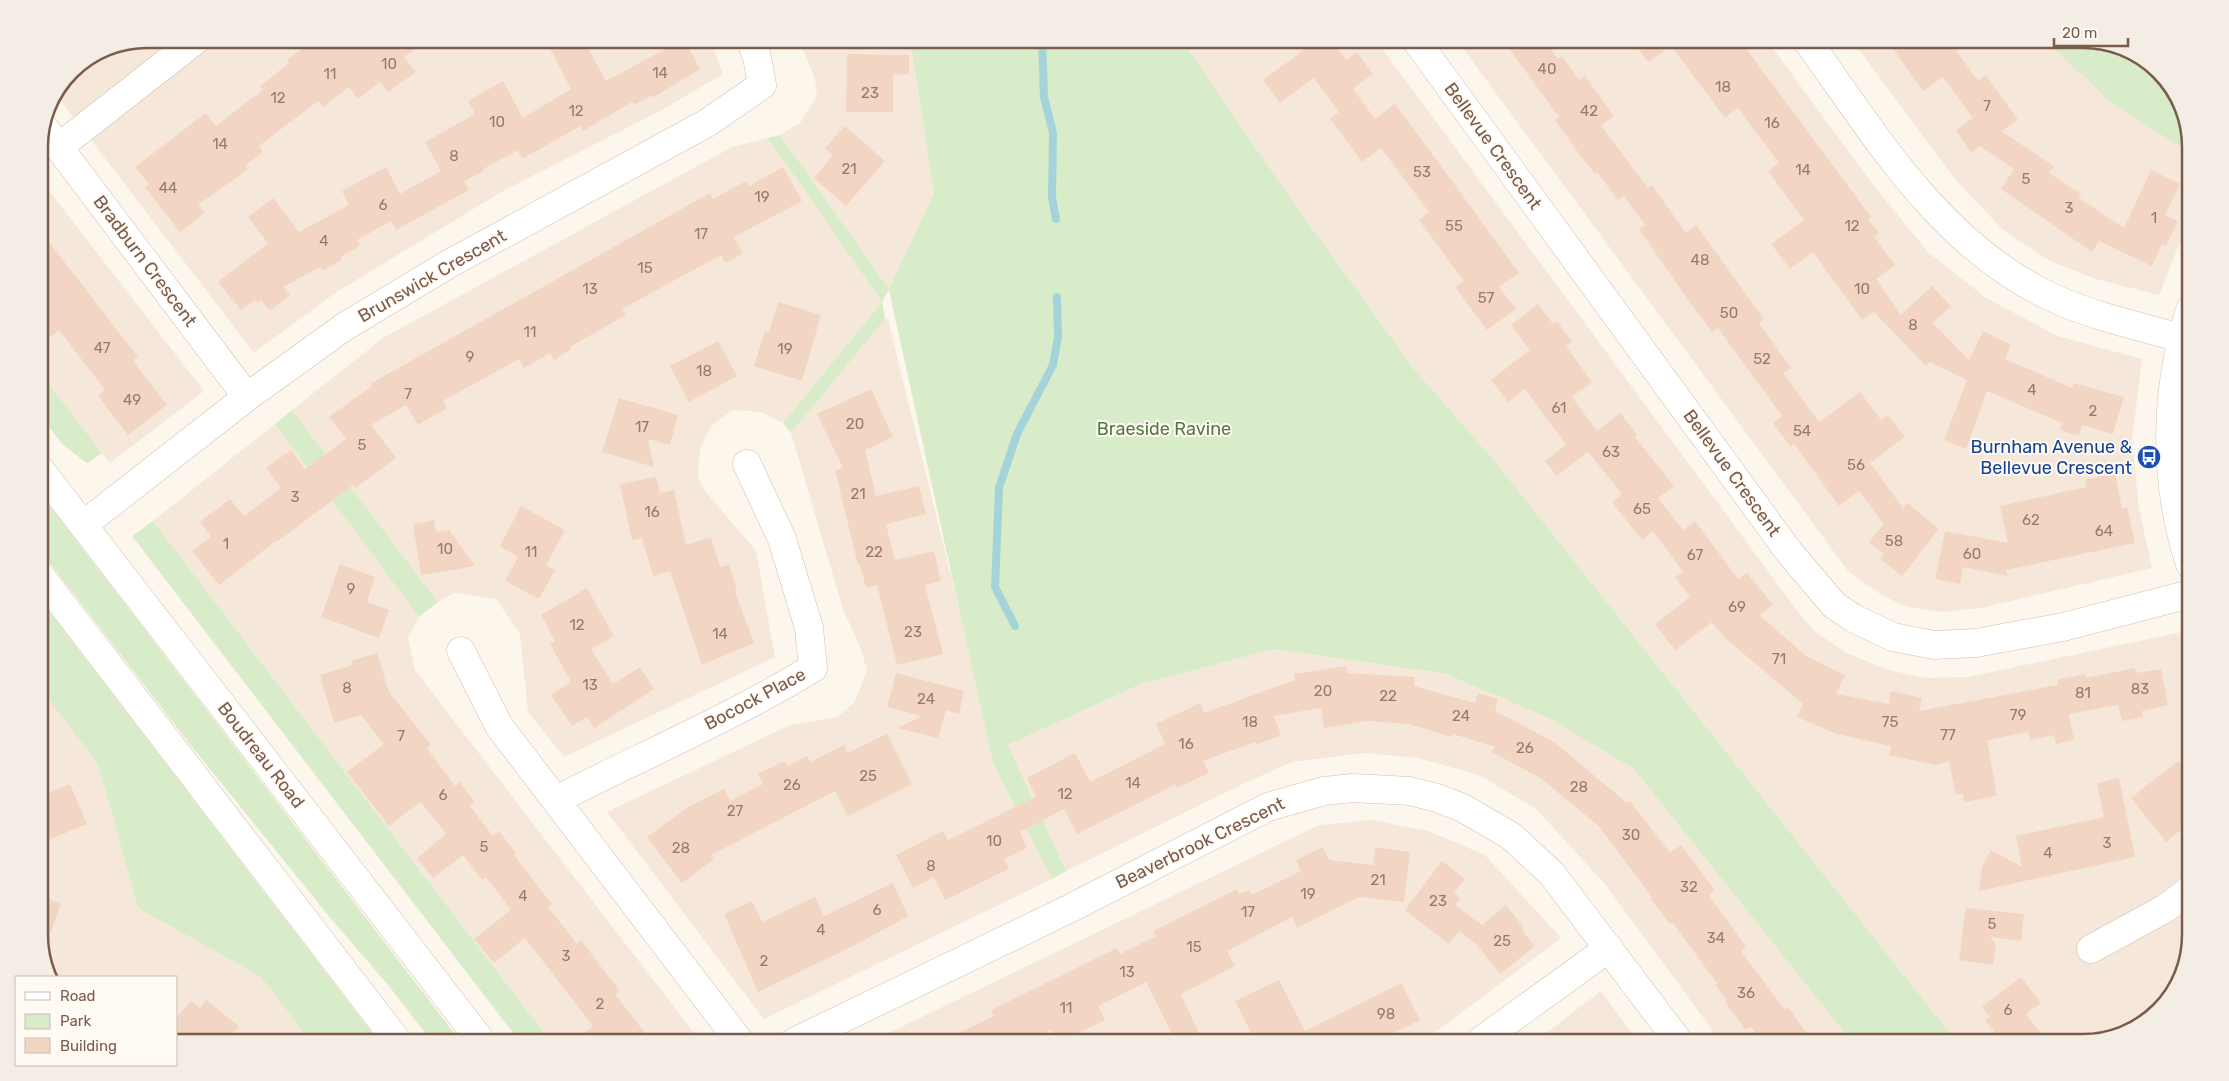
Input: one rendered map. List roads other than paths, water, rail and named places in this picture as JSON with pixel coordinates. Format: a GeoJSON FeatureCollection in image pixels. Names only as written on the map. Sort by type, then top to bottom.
{"type":"FeatureCollection","features":[{"type":"Feature","properties":{"kind":"street"},"geometry":{"type":"LineString","coordinates":[[59,147],[186,48]]}},
{"type":"Feature","properties":{"kind":"street","name":"Brunswick Crescent"},"geometry":{"type":"LineString","coordinates":[[83,525],[247,397],[344,327],[448,265],[707,123],[762,85],[754,48]]}},
{"type":"Feature","properties":{"kind":"street","name":"Bellevue Crescent"},"geometry":{"type":"LineString","coordinates":[[1421,48],[1789,552],[1834,605],[1859,622],[1893,637],[1934,645],[1955,645],[2062,627],[2182,596]]}},
{"type":"Feature","properties":{"kind":"street"},"geometry":{"type":"LineString","coordinates":[[1813,48],[1920,195],[1972,247],[2024,283],[2052,298],[2082,309],[2181,338],[2171,403],[2170,452],[2175,502],[2181,529]]}},
{"type":"Feature","properties":{"kind":"street","name":"Bradburn Crescent"},"geometry":{"type":"LineString","coordinates":[[49,133],[247,397]]}},
{"type":"Feature","properties":{"kind":"street","name":"Bocock Place"},"geometry":{"type":"LineString","coordinates":[[556,800],[607,773],[768,696],[813,668],[809,628],[782,539],[747,464]]}},
{"type":"Feature","properties":{"kind":"street","name":"Boudreau Road"},"geometry":{"type":"LineString","coordinates":[[48,480],[476,1034]]}},
{"type":"Feature","properties":{"kind":"street"},"geometry":{"type":"LineString","coordinates":[[48,586],[392,1034]]}},
{"type":"Feature","properties":{"kind":"street"},"geometry":{"type":"LineString","coordinates":[[461,652],[499,726],[734,1034]]}},
{"type":"Feature","properties":{"kind":"street","name":"Beaverbrook Crescent"},"geometry":{"type":"LineString","coordinates":[[811,1034],[1069,909],[1268,807],[1324,790],[1353,788],[1410,791],[1463,808],[1488,820],[1518,842],[1552,874],[1673,1034]]}},
{"type":"Feature","properties":{"kind":"street"},"geometry":{"type":"LineString","coordinates":[[2090,949],[2166,908],[2182,896]]}},
{"type":"Feature","properties":{"kind":"street"},"geometry":{"type":"LineString","coordinates":[[1490,1034],[1609,948]]}},
{"type":"Feature","properties":{"kind":"waterway"},"geometry":{"type":"LineString","coordinates":[[1042,48],[1044,97],[1053,133],[1052,197],[1056,219]]}},
{"type":"Feature","properties":{"kind":"waterway"},"geometry":{"type":"LineString","coordinates":[[1015,626],[995,587],[999,488],[1017,434],[1053,365],[1058,337],[1057,297]]}},
{"type":"Feature","properties":{"kind":"place","name":"Burnham Avenue & Bellevue Crescent"},"geometry":{"type":"Point","coordinates":[2149,457]}},
{"type":"Feature","properties":{"kind":"park label","name":"Braeside Ravine"},"geometry":{"type":"Point","coordinates":[1164,429]}}]}
